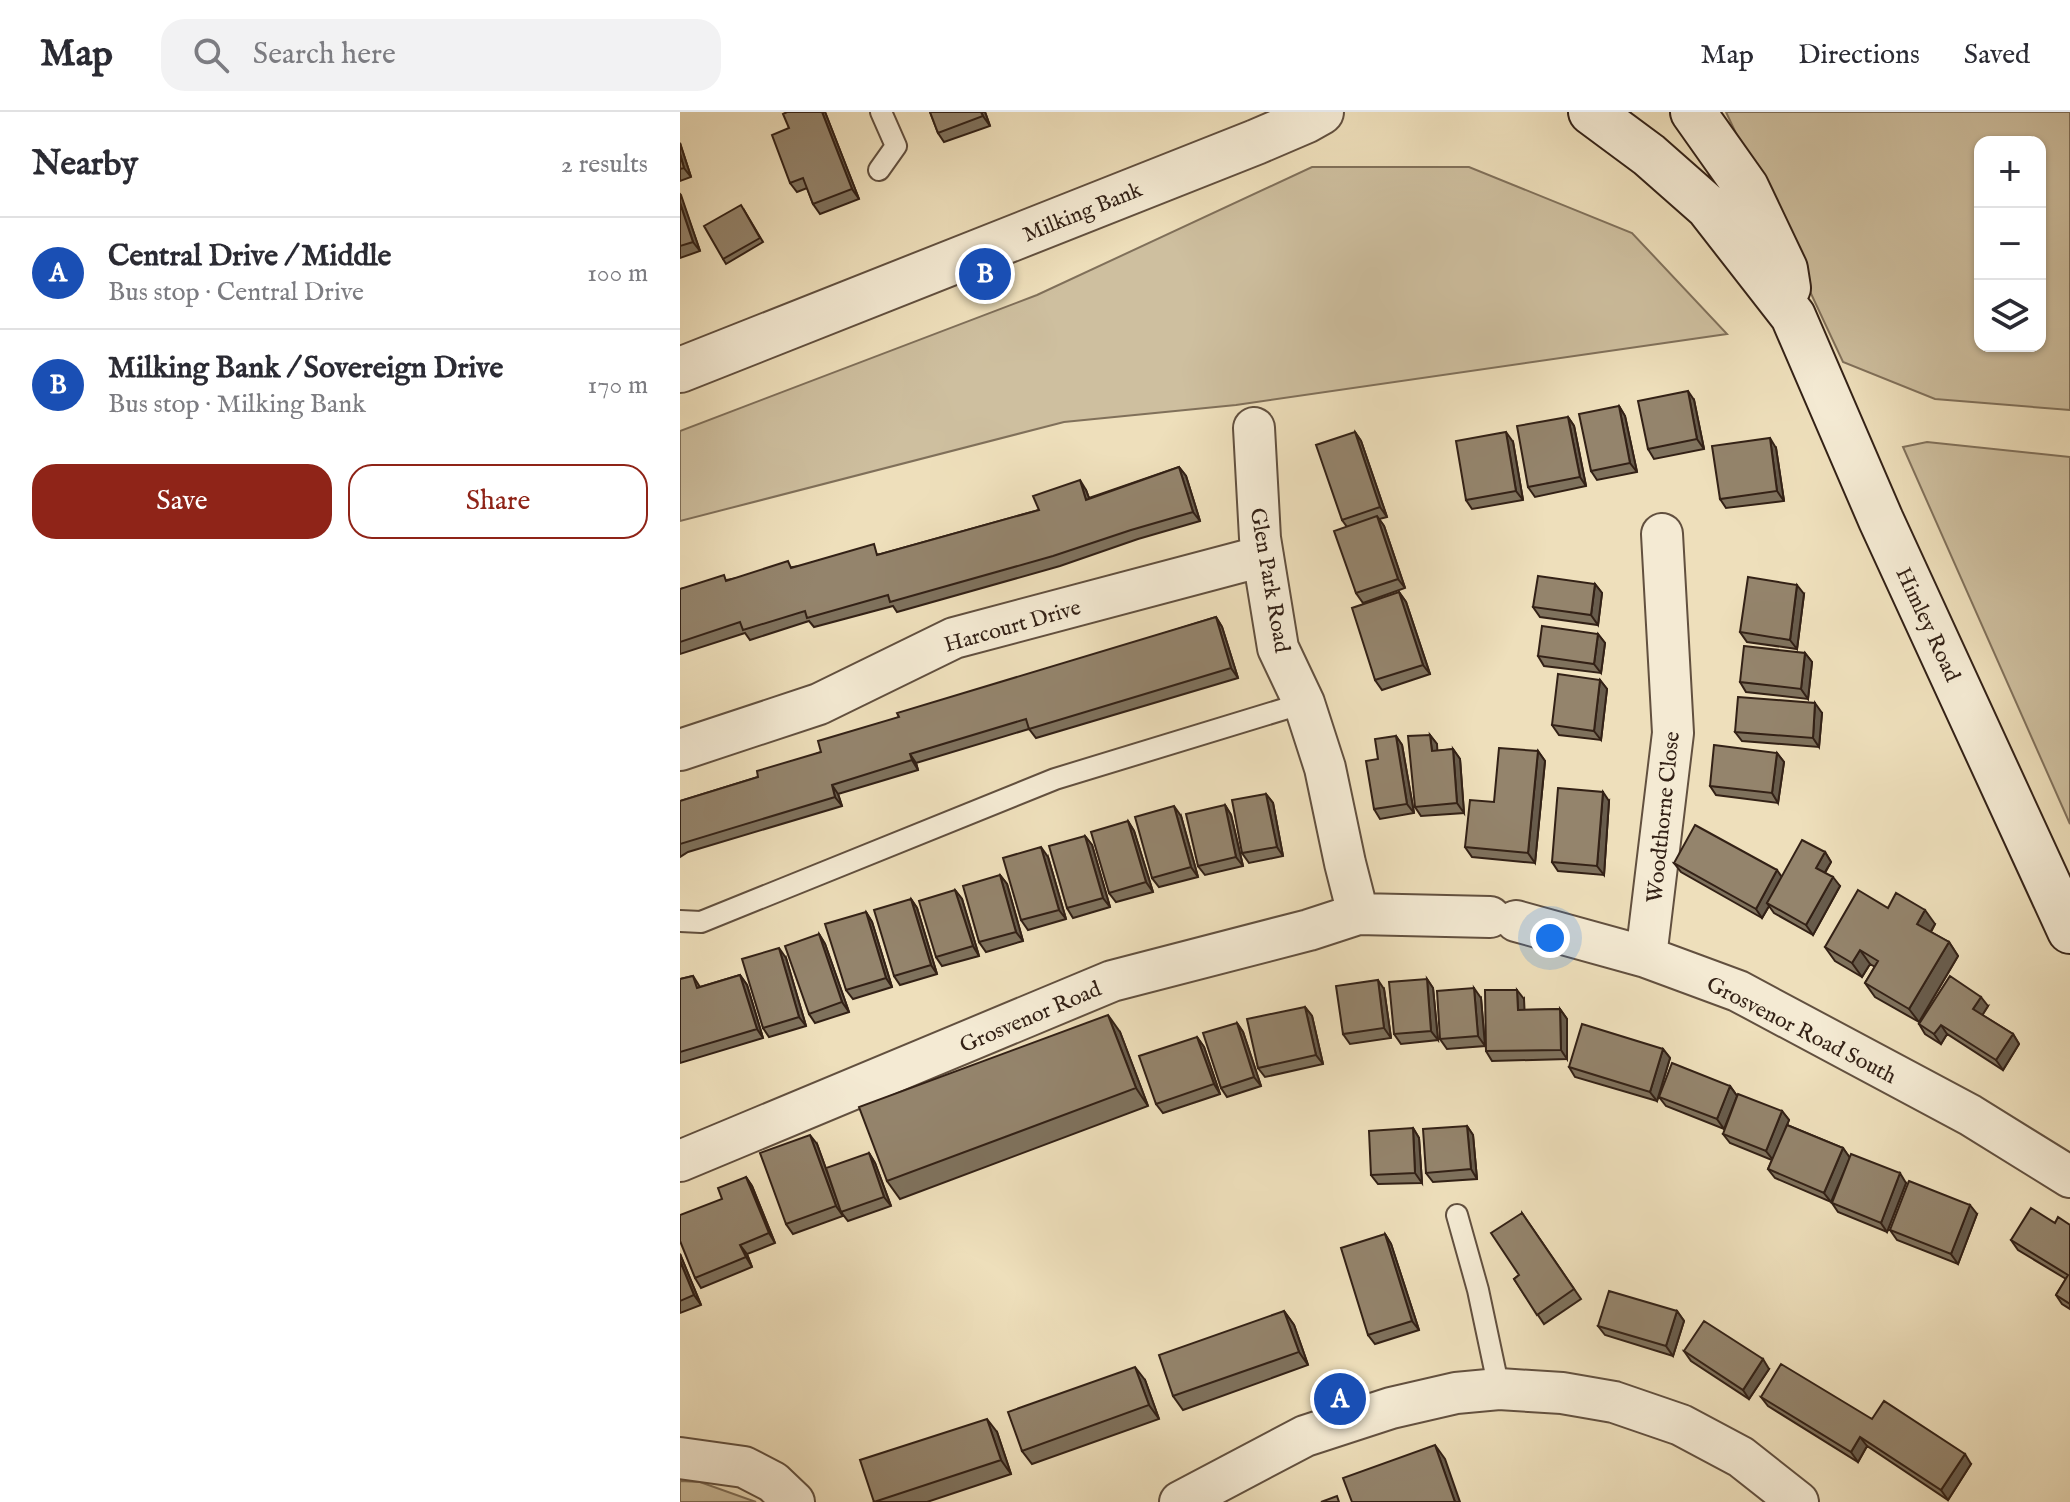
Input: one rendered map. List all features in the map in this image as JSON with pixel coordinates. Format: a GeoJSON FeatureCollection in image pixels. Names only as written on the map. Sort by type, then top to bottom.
{"type":"FeatureCollection","features":[{"type":"Feature","properties":{"kind":"main road","name":"Himley Road"},"geometry":{"type":"LineString","coordinates":[[1591,112],[1649,155],[1708,207],[1793,316]]}},
{"type":"Feature","properties":{"kind":"main road","name":"Himley Road"},"geometry":{"type":"LineString","coordinates":[[1693,112],[1746,187],[1785,269],[1793,316],[1881,520],[2070,931]]}},
{"type":"Feature","properties":{"kind":"main road","name":"Milking Bank"},"geometry":{"type":"LineString","coordinates":[[680,370],[1321,115]]}},
{"type":"Feature","properties":{"kind":"street","name":"Glen Park Road"},"geometry":{"type":"LineString","coordinates":[[1254,428],[1260,538],[1278,648],[1304,703],[1325,768],[1345,863],[1375,914]]}},
{"type":"Feature","properties":{"kind":"street","name":"Woodthorne Close"},"geometry":{"type":"LineString","coordinates":[[1646,957],[1673,733],[1662,534]]}},
{"type":"Feature","properties":{"kind":"street","name":"Harcourt Drive"},"geometry":{"type":"LineString","coordinates":[[680,750],[819,704],[954,638],[1263,556]]}},
{"type":"Feature","properties":{"kind":"street","name":"Grosvenor Road South"},"geometry":{"type":"LineString","coordinates":[[1375,914],[1503,919],[1646,957],[1738,991],[1970,1115],[2070,1177]]}},
{"type":"Feature","properties":{"kind":"street","name":"Grosvenor Road"},"geometry":{"type":"LineString","coordinates":[[680,1161],[1112,981],[1375,914]]}},
{"type":"Feature","properties":{"kind":"street"},"geometry":{"type":"LineString","coordinates":[[1180,1502],[1305,1436],[1391,1408],[1456,1393],[1499,1389],[1562,1393],[1614,1402],[1681,1425],[1741,1457],[1798,1502]]}},
{"type":"Feature","properties":{"kind":"street"},"geometry":{"type":"LineString","coordinates":[[680,1458],[744,1467],[773,1482],[794,1502]]}},
{"type":"Feature","properties":{"kind":"lane"},"geometry":{"type":"LineString","coordinates":[[879,170],[896,146],[881,112]]}},
{"type":"Feature","properties":{"kind":"lane"},"geometry":{"type":"LineString","coordinates":[[680,921],[701,922],[1055,779],[1304,703]]}},
{"type":"Feature","properties":{"kind":"lane"},"geometry":{"type":"LineString","coordinates":[[1457,1215],[1478,1290],[1499,1389]]}},
{"type":"Feature","properties":{"kind":"shaded area"},"geometry":{"type":"Polygon","coordinates":[[[1726,112],[2070,112],[2070,410],[1935,399],[1843,362],[1726,112]]]}},
{"type":"Feature","properties":{"kind":"shaded area"},"geometry":{"type":"Polygon","coordinates":[[[1312,167],[1469,167],[1632,233],[1727,334],[1236,405],[1064,422],[680,521],[680,431],[1037,295],[1312,167]]]}},
{"type":"Feature","properties":{"kind":"shaded area"},"geometry":{"type":"Polygon","coordinates":[[[1927,442],[2070,457],[2070,824],[1903,447],[1927,442]]]}},
{"type":"Feature","properties":{"kind":"shaded area"},"geometry":{"type":"Polygon","coordinates":[[[680,1481],[700,1482],[756,1502],[680,1502],[680,1481]]]}},
{"type":"Feature","properties":{"kind":"building"},"geometry":{"type":"Polygon","coordinates":[[[822,112],[852,189],[813,204],[803,178],[790,183],[772,135],[789,128],[783,114],[822,112]]]}},
{"type":"Feature","properties":{"kind":"building"},"geometry":{"type":"Polygon","coordinates":[[[930,112],[981,112],[983,116],[938,133],[930,112]]]}},
{"type":"Feature","properties":{"kind":"building"},"geometry":{"type":"Polygon","coordinates":[[[680,203],[693,242],[680,246],[680,203]]]}},
{"type":"Feature","properties":{"kind":"building"},"geometry":{"type":"Polygon","coordinates":[[[741,205],[760,238],[723,259],[704,226],[741,205]]]}},
{"type":"Feature","properties":{"kind":"building"},"geometry":{"type":"Polygon","coordinates":[[[1688,391],[1697,439],[1648,449],[1638,401],[1688,391]]]}},
{"type":"Feature","properties":{"kind":"building"},"geometry":{"type":"Polygon","coordinates":[[[1619,406],[1630,463],[1591,471],[1579,414],[1619,406]]]}},
{"type":"Feature","properties":{"kind":"building"},"geometry":{"type":"Polygon","coordinates":[[[1568,417],[1580,477],[1528,487],[1517,426],[1568,417]]]}},
{"type":"Feature","properties":{"kind":"building"},"geometry":{"type":"Polygon","coordinates":[[[1355,432],[1380,507],[1342,520],[1316,445],[1355,432]]]}},
{"type":"Feature","properties":{"kind":"building"},"geometry":{"type":"Polygon","coordinates":[[[1506,432],[1516,491],[1466,500],[1456,441],[1506,432]]]}},
{"type":"Feature","properties":{"kind":"building"},"geometry":{"type":"Polygon","coordinates":[[[1770,438],[1777,491],[1720,499],[1712,446],[1770,438]]]}},
{"type":"Feature","properties":{"kind":"building"},"geometry":{"type":"Polygon","coordinates":[[[1179,467],[1193,512],[890,602],[888,595],[807,618],[805,611],[743,630],[740,622],[680,642],[680,589],[724,575],[726,581],[788,561],[791,568],[874,544],[877,555],[1039,510],[1033,496],[1080,480],[1086,500],[1179,467]]]}},
{"type":"Feature","properties":{"kind":"building"},"geometry":{"type":"Polygon","coordinates":[[[1377,516],[1398,579],[1356,593],[1334,531],[1377,516]]]}},
{"type":"Feature","properties":{"kind":"building"},"geometry":{"type":"Polygon","coordinates":[[[1538,576],[1595,584],[1591,615],[1533,607],[1538,576]]]}},
{"type":"Feature","properties":{"kind":"building"},"geometry":{"type":"Polygon","coordinates":[[[1748,577],[1797,585],[1790,640],[1740,632],[1748,577]]]}},
{"type":"Feature","properties":{"kind":"building"},"geometry":{"type":"Polygon","coordinates":[[[1399,592],[1423,665],[1375,680],[1352,608],[1399,592]]]}},
{"type":"Feature","properties":{"kind":"building"},"geometry":{"type":"Polygon","coordinates":[[[1216,617],[1231,668],[1029,729],[1026,719],[910,754],[912,760],[832,785],[835,797],[680,844],[680,801],[758,777],[757,771],[821,752],[818,741],[899,717],[897,713],[1216,617]]]}},
{"type":"Feature","properties":{"kind":"building"},"geometry":{"type":"Polygon","coordinates":[[[1542,626],[1598,634],[1594,664],[1538,656],[1542,626]]]}},
{"type":"Feature","properties":{"kind":"building"},"geometry":{"type":"Polygon","coordinates":[[[1744,646],[1805,653],[1801,689],[1740,682],[1744,646]]]}},
{"type":"Feature","properties":{"kind":"building"},"geometry":{"type":"Polygon","coordinates":[[[1558,674],[1600,680],[1594,731],[1552,725],[1558,674]]]}},
{"type":"Feature","properties":{"kind":"building"},"geometry":{"type":"Polygon","coordinates":[[[1738,697],[1815,703],[1813,738],[1735,732],[1738,697]]]}},
{"type":"Feature","properties":{"kind":"building"},"geometry":{"type":"Polygon","coordinates":[[[1430,735],[1432,751],[1453,749],[1457,803],[1415,807],[1408,736],[1430,735]]]}},
{"type":"Feature","properties":{"kind":"building"},"geometry":{"type":"Polygon","coordinates":[[[1396,736],[1407,804],[1374,809],[1366,761],[1378,759],[1375,739],[1396,736]]]}},
{"type":"Feature","properties":{"kind":"building"},"geometry":{"type":"Polygon","coordinates":[[[1714,745],[1777,753],[1772,793],[1710,786],[1714,745]]]}},
{"type":"Feature","properties":{"kind":"building"},"geometry":{"type":"Polygon","coordinates":[[[1499,748],[1538,751],[1528,853],[1465,847],[1470,800],[1494,802],[1499,748]]]}},
{"type":"Feature","properties":{"kind":"building"},"geometry":{"type":"Polygon","coordinates":[[[1558,788],[1603,792],[1597,866],[1552,862],[1558,788]]]}},
{"type":"Feature","properties":{"kind":"building"},"geometry":{"type":"Polygon","coordinates":[[[1266,794],[1277,847],[1242,853],[1232,800],[1266,794]]]}},
{"type":"Feature","properties":{"kind":"building"},"geometry":{"type":"Polygon","coordinates":[[[1225,805],[1236,857],[1198,866],[1186,814],[1225,805]]]}},
{"type":"Feature","properties":{"kind":"building"},"geometry":{"type":"Polygon","coordinates":[[[1174,806],[1191,867],[1152,878],[1135,817],[1174,806]]]}},
{"type":"Feature","properties":{"kind":"building"},"geometry":{"type":"Polygon","coordinates":[[[1128,821],[1146,882],[1109,893],[1091,832],[1128,821]]]}},
{"type":"Feature","properties":{"kind":"building"},"geometry":{"type":"Polygon","coordinates":[[[1695,825],[1777,870],[1756,909],[1674,863],[1695,825]]]}},
{"type":"Feature","properties":{"kind":"building"},"geometry":{"type":"Polygon","coordinates":[[[1085,836],[1103,898],[1067,908],[1049,846],[1085,836]]]}},
{"type":"Feature","properties":{"kind":"building"},"geometry":{"type":"Polygon","coordinates":[[[1802,840],[1825,852],[1816,868],[1833,877],[1806,925],[1767,903],[1802,840]]]}},
{"type":"Feature","properties":{"kind":"building"},"geometry":{"type":"Polygon","coordinates":[[[1041,847],[1059,910],[1021,920],[1003,858],[1041,847]]]}},
{"type":"Feature","properties":{"kind":"building"},"geometry":{"type":"Polygon","coordinates":[[[1000,875],[1016,932],[979,942],[963,886],[1000,875]]]}},
{"type":"Feature","properties":{"kind":"building"},"geometry":{"type":"Polygon","coordinates":[[[955,890],[973,946],[936,957],[919,901],[955,890]]]}},
{"type":"Feature","properties":{"kind":"building"},"geometry":{"type":"Polygon","coordinates":[[[1858,890],[1888,908],[1896,893],[1925,910],[1917,924],[1949,942],[1909,1009],[1865,983],[1878,961],[1860,950],[1852,963],[1825,947],[1858,890]]]}},
{"type":"Feature","properties":{"kind":"building"},"geometry":{"type":"Polygon","coordinates":[[[911,899],[931,965],[894,976],[874,910],[911,899]]]}},
{"type":"Feature","properties":{"kind":"building"},"geometry":{"type":"Polygon","coordinates":[[[866,912],[886,978],[846,990],[825,924],[866,912]]]}},
{"type":"Feature","properties":{"kind":"building"},"geometry":{"type":"Polygon","coordinates":[[[819,934],[842,1002],[809,1014],[785,946],[819,934]]]}},
{"type":"Feature","properties":{"kind":"building"},"geometry":{"type":"Polygon","coordinates":[[[779,948],[799,1017],[763,1028],[742,959],[779,948]]]}},
{"type":"Feature","properties":{"kind":"building"},"geometry":{"type":"Polygon","coordinates":[[[740,975],[757,1029],[680,1052],[680,979],[693,976],[697,988],[740,975]]]}},
{"type":"Feature","properties":{"kind":"building"},"geometry":{"type":"Polygon","coordinates":[[[1950,976],[1981,997],[1973,1009],[2013,1034],[1996,1060],[1941,1025],[1934,1034],[1919,1024],[1950,976]]]}},
{"type":"Feature","properties":{"kind":"building"},"geometry":{"type":"Polygon","coordinates":[[[1427,979],[1431,1031],[1394,1034],[1389,982],[1427,979]]]}},
{"type":"Feature","properties":{"kind":"building"},"geometry":{"type":"Polygon","coordinates":[[[1378,980],[1384,1028],[1343,1034],[1336,986],[1378,980]]]}},
{"type":"Feature","properties":{"kind":"building"},"geometry":{"type":"Polygon","coordinates":[[[1474,988],[1478,1036],[1440,1039],[1437,991],[1474,988]]]}},
{"type":"Feature","properties":{"kind":"building"},"geometry":{"type":"Polygon","coordinates":[[[1485,990],[1517,990],[1518,1010],[1560,1009],[1561,1050],[1486,1051],[1485,990]]]}},
{"type":"Feature","properties":{"kind":"building"},"geometry":{"type":"Polygon","coordinates":[[[1305,1007],[1316,1055],[1258,1068],[1247,1019],[1305,1007]]]}},
{"type":"Feature","properties":{"kind":"building"},"geometry":{"type":"Polygon","coordinates":[[[1108,1015],[1136,1088],[887,1181],[859,1107],[1108,1015]]]}},
{"type":"Feature","properties":{"kind":"building"},"geometry":{"type":"Polygon","coordinates":[[[1237,1023],[1254,1077],[1221,1088],[1203,1033],[1237,1023]]]}},
{"type":"Feature","properties":{"kind":"building"},"geometry":{"type":"Polygon","coordinates":[[[1582,1024],[1663,1049],[1650,1092],[1569,1067],[1582,1024]]]}},
{"type":"Feature","properties":{"kind":"building"},"geometry":{"type":"Polygon","coordinates":[[[1197,1037],[1214,1084],[1156,1104],[1139,1056],[1197,1037]]]}},
{"type":"Feature","properties":{"kind":"building"},"geometry":{"type":"Polygon","coordinates":[[[1672,1063],[1730,1086],[1717,1119],[1659,1097],[1672,1063]]]}},
{"type":"Feature","properties":{"kind":"building"},"geometry":{"type":"Polygon","coordinates":[[[1738,1094],[1782,1111],[1766,1151],[1723,1134],[1738,1094]]]}},
{"type":"Feature","properties":{"kind":"building"},"geometry":{"type":"Polygon","coordinates":[[[1787,1125],[1843,1148],[1824,1193],[1768,1169],[1787,1125]]]}},
{"type":"Feature","properties":{"kind":"building"},"geometry":{"type":"Polygon","coordinates":[[[1467,1126],[1471,1169],[1426,1173],[1423,1129],[1467,1126]]]}},
{"type":"Feature","properties":{"kind":"building"},"geometry":{"type":"Polygon","coordinates":[[[1413,1128],[1415,1173],[1371,1175],[1369,1131],[1413,1128]]]}},
{"type":"Feature","properties":{"kind":"building"},"geometry":{"type":"Polygon","coordinates":[[[810,1135],[836,1206],[786,1224],[760,1153],[810,1135]]]}},
{"type":"Feature","properties":{"kind":"building"},"geometry":{"type":"Polygon","coordinates":[[[869,1153],[884,1197],[841,1212],[826,1168],[869,1153]]]}},
{"type":"Feature","properties":{"kind":"building"},"geometry":{"type":"Polygon","coordinates":[[[1851,1154],[1900,1173],[1881,1223],[1832,1203],[1851,1154]]]}},
{"type":"Feature","properties":{"kind":"building"},"geometry":{"type":"Polygon","coordinates":[[[746,1177],[769,1233],[740,1245],[746,1257],[695,1278],[680,1241],[680,1215],[722,1199],[718,1188],[746,1177]]]}},
{"type":"Feature","properties":{"kind":"building"},"geometry":{"type":"Polygon","coordinates":[[[1909,1181],[1970,1205],[1951,1254],[1890,1230],[1909,1181]]]}},
{"type":"Feature","properties":{"kind":"building"},"geometry":{"type":"Polygon","coordinates":[[[2031,1208],[2055,1223],[2058,1217],[2070,1225],[2070,1304],[2056,1295],[2068,1275],[2011,1240],[2031,1208]]]}},
{"type":"Feature","properties":{"kind":"building"},"geometry":{"type":"Polygon","coordinates":[[[1522,1213],[1574,1289],[1537,1315],[1514,1279],[1519,1275],[1491,1233],[1522,1213]]]}},
{"type":"Feature","properties":{"kind":"building"},"geometry":{"type":"Polygon","coordinates":[[[1385,1234],[1412,1321],[1368,1335],[1341,1248],[1385,1234]]]}},
{"type":"Feature","properties":{"kind":"building"},"geometry":{"type":"Polygon","coordinates":[[[680,1261],[694,1295],[680,1301],[680,1261]]]}},
{"type":"Feature","properties":{"kind":"building"},"geometry":{"type":"Polygon","coordinates":[[[1609,1291],[1677,1311],[1666,1346],[1598,1326],[1609,1291]]]}},
{"type":"Feature","properties":{"kind":"building"},"geometry":{"type":"Polygon","coordinates":[[[1284,1311],[1299,1352],[1173,1396],[1159,1355],[1284,1311]]]}},
{"type":"Feature","properties":{"kind":"building"},"geometry":{"type":"Polygon","coordinates":[[[1704,1321],[1763,1359],[1743,1390],[1684,1351],[1704,1321]]]}},
{"type":"Feature","properties":{"kind":"building"},"geometry":{"type":"Polygon","coordinates":[[[1781,1364],[1872,1419],[1884,1401],[1965,1454],[1941,1490],[1860,1437],[1851,1452],[1761,1397],[1781,1364]]]}},
{"type":"Feature","properties":{"kind":"building"},"geometry":{"type":"Polygon","coordinates":[[[1135,1367],[1149,1405],[1022,1451],[1008,1412],[1135,1367]]]}},
{"type":"Feature","properties":{"kind":"building"},"geometry":{"type":"Polygon","coordinates":[[[987,1419],[1001,1460],[874,1502],[860,1460],[987,1419]]]}},
{"type":"Feature","properties":{"kind":"building"},"geometry":{"type":"Polygon","coordinates":[[[1435,1445],[1455,1502],[1352,1502],[1343,1478],[1435,1445]]]}},
{"type":"Feature","properties":{"kind":"building"},"geometry":{"type":"Polygon","coordinates":[[[1337,1496],[1339,1502],[1321,1502],[1337,1496]]]}},
{"type":"Feature","properties":{"kind":"place","name":"Milking Bank / Sovereign Drive"},"geometry":{"type":"Point","coordinates":[985,274]}},
{"type":"Feature","properties":{"kind":"place","name":"Central Drive / Middle"},"geometry":{"type":"Point","coordinates":[1340,1399]}}]}
